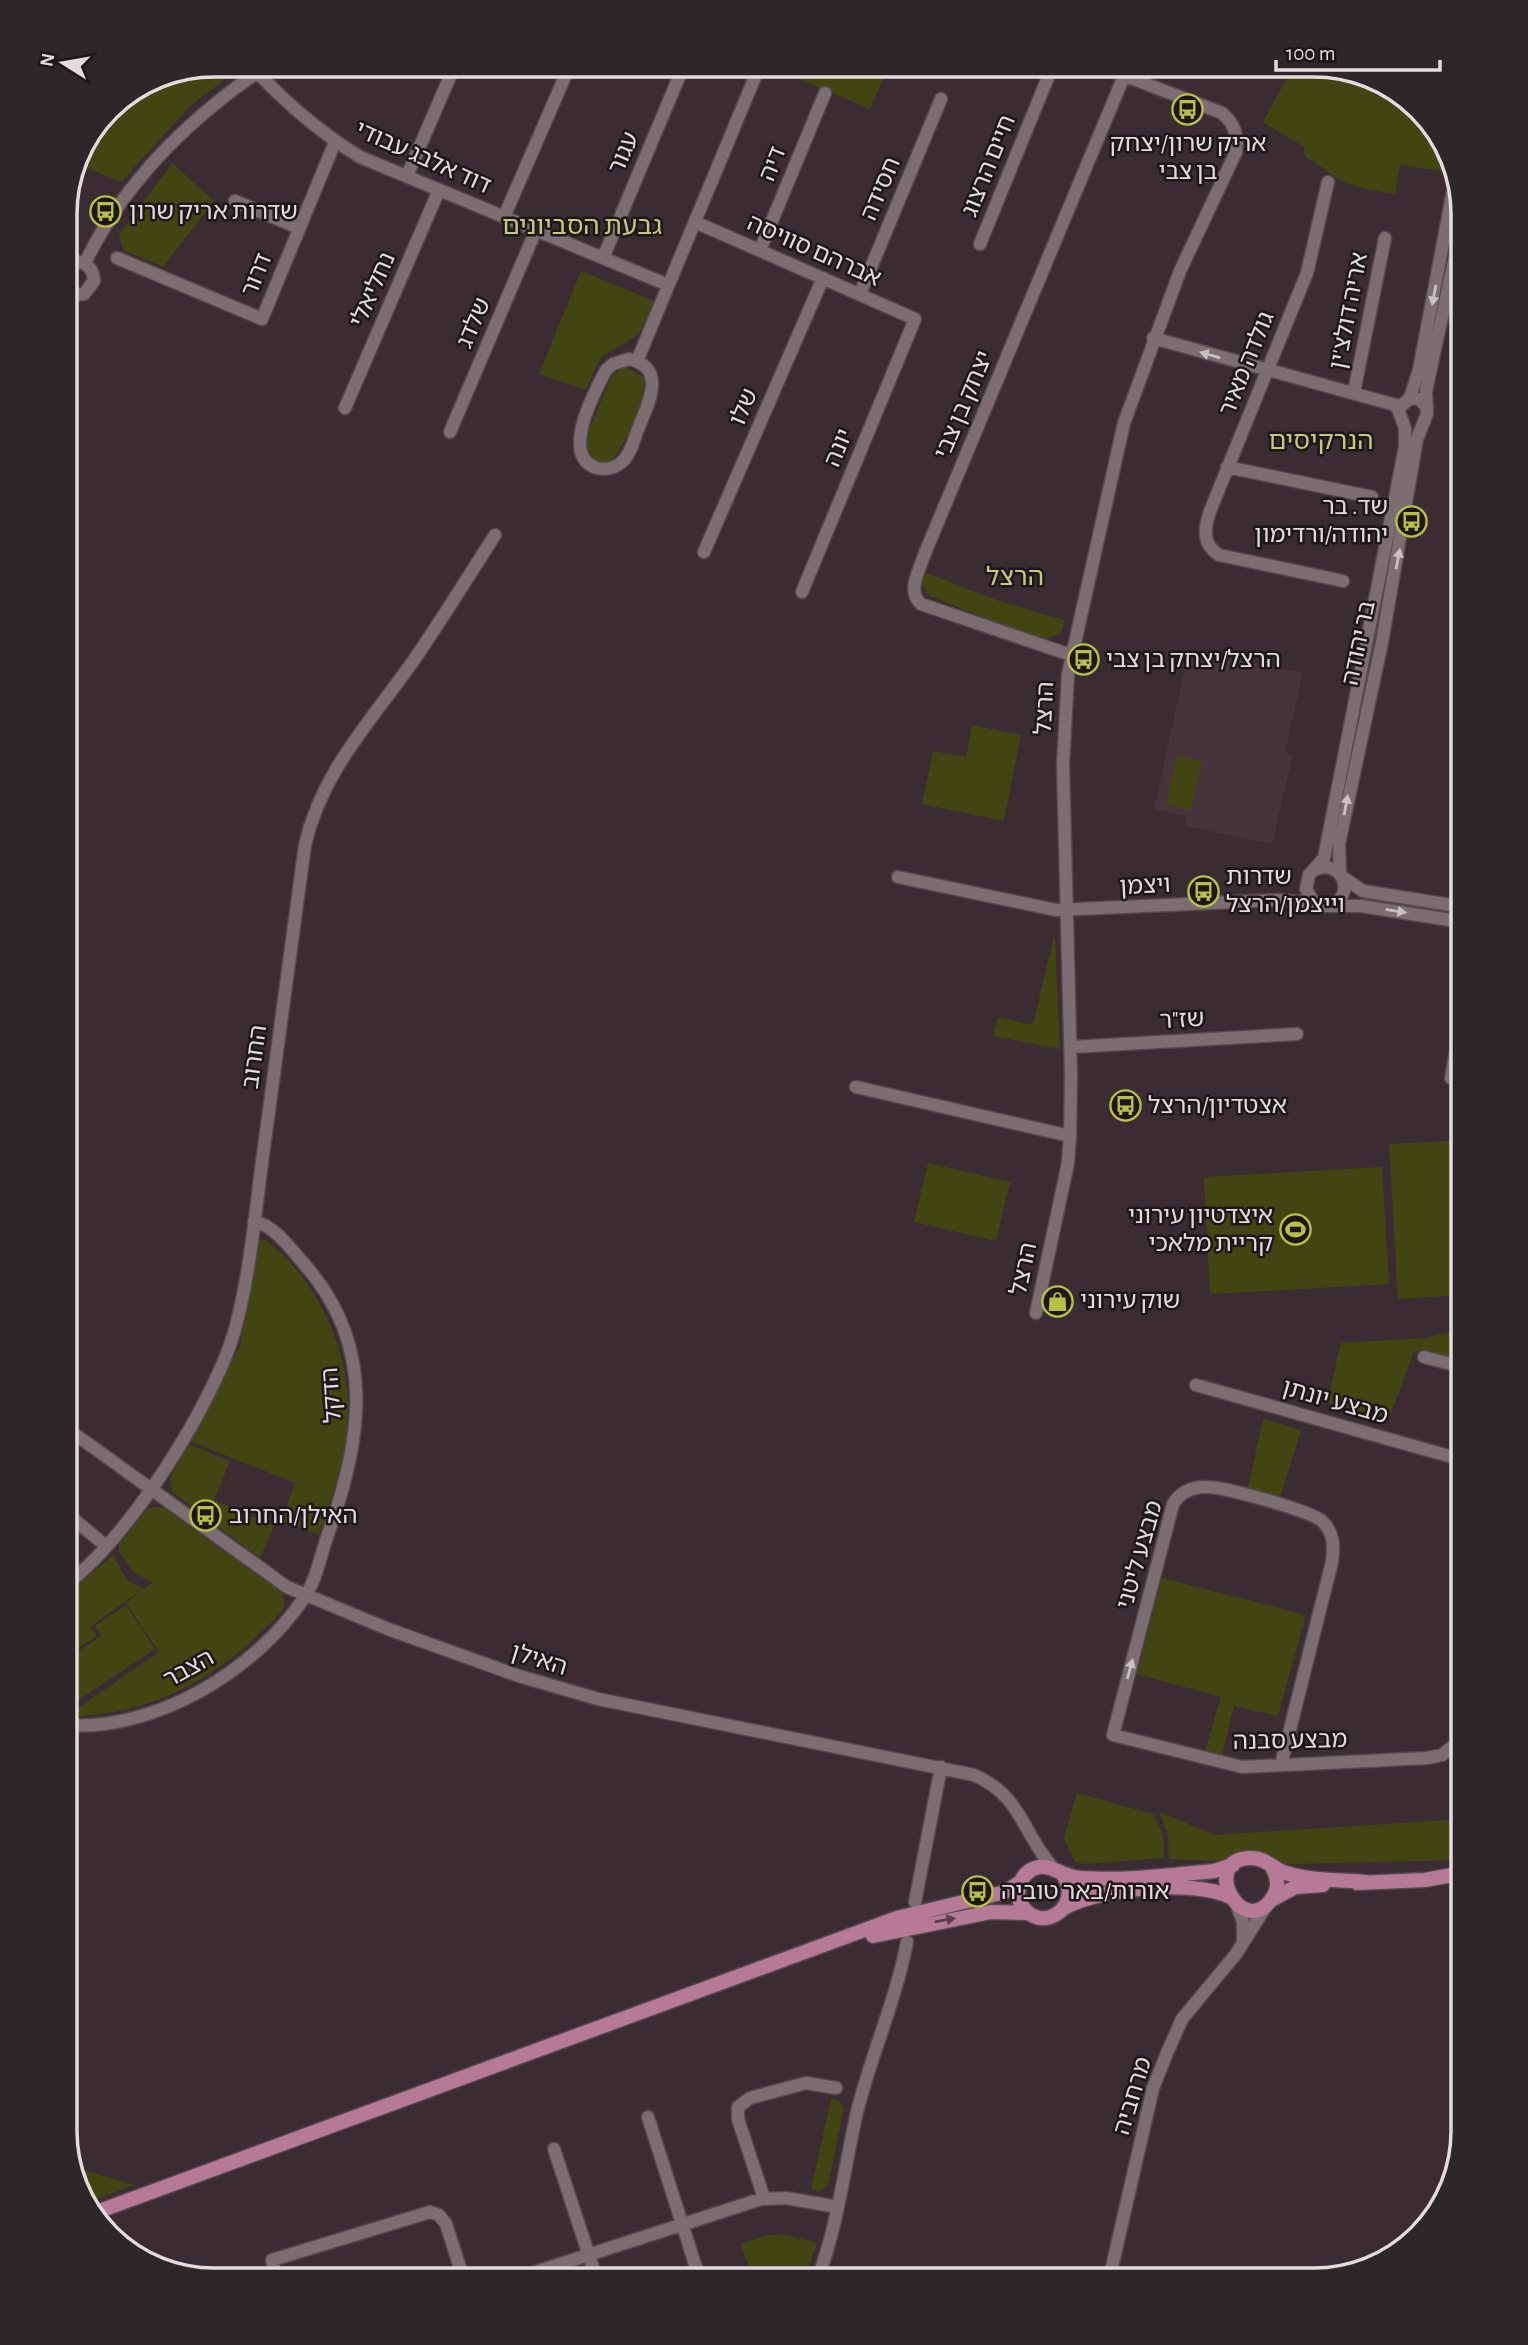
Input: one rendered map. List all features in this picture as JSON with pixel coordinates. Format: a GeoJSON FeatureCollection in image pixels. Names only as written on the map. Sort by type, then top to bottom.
{"type":"FeatureCollection","features":[{"type":"Feature","properties":{"kind":"main road"},"geometry":{"type":"LineString","coordinates":[[102,2210],[737,1974],[897,1918],[1005,1892],[1040,1867],[1104,1878],[1196,1873],[1233,1866],[1248,1857],[1257,1858],[1272,1867],[1300,1876],[1366,1882]]}},
{"type":"Feature","properties":{"kind":"main road"},"geometry":{"type":"LineString","coordinates":[[1233,1866],[1226,1881],[1233,1900]]}},
{"type":"Feature","properties":{"kind":"main road"},"geometry":{"type":"LineString","coordinates":[[1270,1902],[1278,1883],[1272,1867]]}},
{"type":"Feature","properties":{"kind":"main road"},"geometry":{"type":"LineString","coordinates":[[1058,1872],[1069,1892],[1064,1908]]}},
{"type":"Feature","properties":{"kind":"main road"},"geometry":{"type":"LineString","coordinates":[[737,1974],[900,1928],[991,1912],[1051,1917],[1084,1898],[1152,1889],[1207,1889],[1251,1909],[1270,1902],[1295,1887],[1425,1880],[1451,1875]]}},
{"type":"Feature","properties":{"kind":"main road"},"geometry":{"type":"LineString","coordinates":[[1024,1877],[1018,1899],[1027,1913]]}},
{"type":"Feature","properties":{"kind":"street"},"geometry":{"type":"LineString","coordinates":[[85,263],[112,217],[172,141],[226,93],[250,77]]}},
{"type":"Feature","properties":{"kind":"street","name":"דוד אלבג עבודי"},"geometry":{"type":"LineString","coordinates":[[268,77],[287,103],[335,142],[360,157],[668,285]]}},
{"type":"Feature","properties":{"kind":"street"},"geometry":{"type":"LineString","coordinates":[[407,176],[449,77]]}},
{"type":"Feature","properties":{"kind":"street"},"geometry":{"type":"LineString","coordinates":[[504,217],[565,77]]}},
{"type":"Feature","properties":{"kind":"street","name":"עגור"},"geometry":{"type":"LineString","coordinates":[[603,258],[679,77]]}},
{"type":"Feature","properties":{"kind":"street"},"geometry":{"type":"LineString","coordinates":[[637,361],[755,77]]}},
{"type":"Feature","properties":{"kind":"street","name":"חיים הרצוג"},"geometry":{"type":"LineString","coordinates":[[980,244],[1048,77]]}},
{"type":"Feature","properties":{"kind":"street","name":"יצחק בן צבי"},"geometry":{"type":"LineString","coordinates":[[1071,654],[921,604],[913,589],[925,553],[1123,77]]}},
{"type":"Feature","properties":{"kind":"street","name":"הרצל"},"geometry":{"type":"LineString","coordinates":[[1036,1313],[1068,1163],[1070,1047],[1063,765],[1071,654],[1124,423],[1153,338],[1180,271],[1236,152],[1236,130],[1222,113],[1129,77]]}},
{"type":"Feature","properties":{"kind":"street","name":"דיה"},"geometry":{"type":"LineString","coordinates":[[760,250],[825,93]]}},
{"type":"Feature","properties":{"kind":"street","name":"חסידה"},"geometry":{"type":"LineString","coordinates":[[860,295],[942,99]]}},
{"type":"Feature","properties":{"kind":"street","name":"דרור"},"geometry":{"type":"LineString","coordinates":[[117,258],[262,318],[335,142]]}},
{"type":"Feature","properties":{"kind":"street","name":"גולדה מאיר"},"geometry":{"type":"LineString","coordinates":[[1328,182],[1307,273],[1206,524],[1209,548],[1219,555],[1343,581]]}},
{"type":"Feature","properties":{"kind":"street","name":"נחליאלי"},"geometry":{"type":"LineString","coordinates":[[345,408],[439,190]]}},
{"type":"Feature","properties":{"kind":"street"},"geometry":{"type":"LineString","coordinates":[[235,201],[299,228]]}},
{"type":"Feature","properties":{"kind":"street"},"geometry":{"type":"LineString","coordinates":[[1450,204],[1419,370],[1410,398],[1399,406],[1398,415],[1403,423],[1415,426],[1422,423],[1427,414],[1425,405],[1451,281]]}},
{"type":"Feature","properties":{"kind":"street","name":"אברהם סוויסה"},"geometry":{"type":"LineString","coordinates":[[695,222],[915,319]]}},
{"type":"Feature","properties":{"kind":"street","name":"שלדג"},"geometry":{"type":"LineString","coordinates":[[450,432],[536,230]]}},
{"type":"Feature","properties":{"kind":"street","name":"אריה דולצ'ין"},"geometry":{"type":"LineString","coordinates":[[1354,391],[1385,238]]}},
{"type":"Feature","properties":{"kind":"street"},"geometry":{"type":"LineString","coordinates":[[77,262],[85,263],[94,275],[92,287],[77,296]]}},
{"type":"Feature","properties":{"kind":"street","name":"שלו"},"geometry":{"type":"LineString","coordinates":[[704,552],[823,278]]}},
{"type":"Feature","properties":{"kind":"street","name":"יונה"},"geometry":{"type":"LineString","coordinates":[[802,592],[915,319]]}},
{"type":"Feature","properties":{"kind":"street"},"geometry":{"type":"LineString","coordinates":[[1153,338],[1268,371],[1354,391],[1399,406]]}},
{"type":"Feature","properties":{"kind":"street"},"geometry":{"type":"LineString","coordinates":[[620,360],[637,361],[645,365],[653,380],[651,397],[623,461],[607,469],[598,469],[584,460],[578,443],[579,435],[606,370],[620,360]]}},
{"type":"Feature","properties":{"kind":"street"},"geometry":{"type":"LineString","coordinates":[[1410,398],[1419,399],[1425,405]]}},
{"type":"Feature","properties":{"kind":"street","name":"בר יהודה"},"geometry":{"type":"LineString","coordinates":[[1314,870],[1324,858],[1338,772],[1405,447],[1403,423]]}},
{"type":"Feature","properties":{"kind":"street","name":"בר יהודה"},"geometry":{"type":"LineString","coordinates":[[1342,875],[1338,861],[1341,833],[1384,629],[1422,423]]}},
{"type":"Feature","properties":{"kind":"street"},"geometry":{"type":"LineString","coordinates":[[1227,467],[1372,496]]}},
{"type":"Feature","properties":{"kind":"street","name":"החרוב"},"geometry":{"type":"LineString","coordinates":[[77,1574],[106,1546],[176,1452],[227,1352],[238,1317],[254,1221],[305,845],[314,811],[353,740],[416,656],[495,535]]}},
{"type":"Feature","properties":{"kind":"street"},"geometry":{"type":"LineString","coordinates":[[1342,875],[1345,892],[1341,899],[1325,906],[1308,896],[1306,882],[1314,870],[1327,866],[1342,875],[1363,891],[1451,905]]}},
{"type":"Feature","properties":{"kind":"street","name":"ויצמן"},"geometry":{"type":"LineString","coordinates":[[898,877],[1013,903],[1065,911],[1298,900],[1325,906],[1361,906],[1451,920]]}},
{"type":"Feature","properties":{"kind":"street","name":"ויצמן"},"geometry":{"type":"LineString","coordinates":[[1268,900],[1295,891],[1306,882]]}},
{"type":"Feature","properties":{"kind":"street","name":"שז\"ר"},"geometry":{"type":"LineString","coordinates":[[1070,1047],[1297,1034]]}},
{"type":"Feature","properties":{"kind":"street"},"geometry":{"type":"LineString","coordinates":[[856,1087],[1069,1136]]}},
{"type":"Feature","properties":{"kind":"street","name":"הדקל"},"geometry":{"type":"LineString","coordinates":[[254,1221],[265,1224],[276,1233],[310,1270],[330,1299],[344,1329],[357,1381],[356,1427],[348,1474],[306,1596]]}},
{"type":"Feature","properties":{"kind":"street"},"geometry":{"type":"LineString","coordinates":[[1424,1357],[1451,1364]]}},
{"type":"Feature","properties":{"kind":"street","name":"מבצע יונתן"},"geometry":{"type":"LineString","coordinates":[[1196,1385],[1451,1457]]}},
{"type":"Feature","properties":{"kind":"street","name":"האילן"},"geometry":{"type":"LineString","coordinates":[[77,1436],[269,1575],[306,1596],[456,1654],[573,1692],[633,1707],[974,1775],[997,1786],[1018,1809],[1030,1835],[1058,1872]]}},
{"type":"Feature","properties":{"kind":"street","name":"מבצע ליטני"},"geometry":{"type":"LineString","coordinates":[[1113,1735],[1173,1504],[1178,1496],[1194,1488],[1215,1488],[1304,1511],[1322,1521],[1333,1539],[1332,1562],[1281,1765]]}},
{"type":"Feature","properties":{"kind":"street"},"geometry":{"type":"LineString","coordinates":[[77,1522],[106,1546]]}},
{"type":"Feature","properties":{"kind":"street","name":"הצבר"},"geometry":{"type":"LineString","coordinates":[[77,1725],[133,1718],[205,1686],[266,1641],[306,1596]]}},
{"type":"Feature","properties":{"kind":"street","name":"מבצע סבנה"},"geometry":{"type":"LineString","coordinates":[[1113,1735],[1228,1765],[1434,1757],[1451,1749]]}},
{"type":"Feature","properties":{"kind":"street"},"geometry":{"type":"LineString","coordinates":[[915,1902],[941,1767]]}},
{"type":"Feature","properties":{"kind":"street","name":"האילן"},"geometry":{"type":"LineString","coordinates":[[1024,1877],[1032,1862],[1030,1835]]}},
{"type":"Feature","properties":{"kind":"street"},"geometry":{"type":"LineString","coordinates":[[1233,1900],[1243,1922],[1242,1945]]}},
{"type":"Feature","properties":{"kind":"street","name":"מרחביה"},"geometry":{"type":"LineString","coordinates":[[1112,2268],[1153,2088],[1182,2019],[1242,1945],[1270,1902]]}},
{"type":"Feature","properties":{"kind":"street"},"geometry":{"type":"LineString","coordinates":[[820,2268],[838,2207],[858,2111],[891,2005],[907,1942]]}},
{"type":"Feature","properties":{"kind":"street"},"geometry":{"type":"LineString","coordinates":[[764,2198],[738,2119],[738,2107],[750,2098],[806,2083],[836,2088]]}},
{"type":"Feature","properties":{"kind":"street"},"geometry":{"type":"LineString","coordinates":[[648,2117],[696,2268]]}},
{"type":"Feature","properties":{"kind":"street"},"geometry":{"type":"LineString","coordinates":[[554,2149],[593,2268]]}},
{"type":"Feature","properties":{"kind":"street"},"geometry":{"type":"LineString","coordinates":[[548,2268],[764,2198],[786,2197],[838,2207]]}},
{"type":"Feature","properties":{"kind":"street"},"geometry":{"type":"LineString","coordinates":[[274,2268],[272,2260],[430,2212],[439,2214],[446,2224],[460,2268]]}},
{"type":"Feature","properties":{"kind":"shaded area"},"geometry":{"type":"Polygon","coordinates":[[[1202,653],[1303,673],[1285,752],[1293,755],[1272,844],[1185,826],[1186,816],[1154,809],[1188,654],[1202,653]]]}},
{"type":"Feature","properties":{"kind":"green space"},"geometry":{"type":"Polygon","coordinates":[[[205,77],[228,77],[191,105],[121,182],[85,167],[100,138],[117,117],[138,100],[162,87],[205,77]]]}},
{"type":"Feature","properties":{"kind":"green space"},"geometry":{"type":"Polygon","coordinates":[[[795,77],[884,77],[870,109],[795,77]]]}},
{"type":"Feature","properties":{"kind":"green space"},"geometry":{"type":"Polygon","coordinates":[[[1287,77],[1323,77],[1358,84],[1369,88],[1374,95],[1388,99],[1411,117],[1433,146],[1444,171],[1400,165],[1395,194],[1358,187],[1334,176],[1305,157],[1304,147],[1263,122],[1287,77]]]}},
{"type":"Feature","properties":{"kind":"green space"},"geometry":{"type":"Polygon","coordinates":[[[172,163],[214,201],[163,267],[123,250],[119,235],[172,163]]]}},
{"type":"Feature","properties":{"kind":"green space"},"geometry":{"type":"Polygon","coordinates":[[[581,271],[654,301],[639,334],[600,358],[586,390],[539,374],[581,271]]]}},
{"type":"Feature","properties":{"kind":"green space"},"geometry":{"type":"Polygon","coordinates":[[[625,367],[644,377],[642,396],[634,420],[617,454],[612,461],[599,462],[588,457],[584,442],[612,375],[625,367]]]}},
{"type":"Feature","properties":{"kind":"green space"},"geometry":{"type":"Polygon","coordinates":[[[924,572],[999,601],[1064,620],[1061,633],[1046,639],[1029,636],[928,595],[922,584],[924,572]]]}},
{"type":"Feature","properties":{"kind":"green space"},"geometry":{"type":"Polygon","coordinates":[[[972,725],[1021,735],[1004,821],[922,804],[933,751],[966,757],[972,725]]]}},
{"type":"Feature","properties":{"kind":"green space"},"geometry":{"type":"Polygon","coordinates":[[[1177,755],[1202,761],[1191,810],[1166,804],[1177,755]]]}},
{"type":"Feature","properties":{"kind":"green space"},"geometry":{"type":"Polygon","coordinates":[[[1055,932],[1060,1049],[993,1036],[998,1017],[1033,1025],[1055,932]]]}},
{"type":"Feature","properties":{"kind":"green space"},"geometry":{"type":"Polygon","coordinates":[[[1451,1141],[1451,1296],[1398,1299],[1389,1144],[1451,1141]]]}},
{"type":"Feature","properties":{"kind":"green space"},"geometry":{"type":"Polygon","coordinates":[[[928,1163],[1010,1182],[996,1241],[914,1222],[928,1163]]]}},
{"type":"Feature","properties":{"kind":"green space","name":"איצדטיון עירוני קריית מלאכי"},"geometry":{"type":"Polygon","coordinates":[[[1382,1167],[1389,1284],[1210,1294],[1204,1177],[1382,1167]]]}},
{"type":"Feature","properties":{"kind":"green space"},"geometry":{"type":"Polygon","coordinates":[[[265,1240],[301,1275],[316,1297],[328,1320],[344,1370],[348,1395],[347,1435],[337,1479],[319,1535],[281,1521],[295,1483],[190,1441],[240,1346],[258,1241],[265,1240]]]}},
{"type":"Feature","properties":{"kind":"green space"},"geometry":{"type":"Polygon","coordinates":[[[1451,1332],[1451,1358],[1414,1351],[1389,1419],[1327,1403],[1341,1343],[1425,1338],[1451,1332]]]}},
{"type":"Feature","properties":{"kind":"green space"},"geometry":{"type":"Polygon","coordinates":[[[1263,1419],[1301,1430],[1280,1498],[1248,1488],[1263,1419]]]}},
{"type":"Feature","properties":{"kind":"green space"},"geometry":{"type":"Polygon","coordinates":[[[188,1444],[230,1461],[214,1500],[274,1526],[260,1558],[172,1492],[170,1479],[188,1444]]]}},
{"type":"Feature","properties":{"kind":"green space"},"geometry":{"type":"Polygon","coordinates":[[[164,1508],[282,1593],[285,1606],[271,1623],[234,1656],[191,1685],[143,1705],[77,1716],[77,1709],[159,1652],[126,1603],[140,1591],[90,1627],[97,1636],[77,1648],[77,1586],[113,1555],[127,1580],[144,1589],[153,1582],[134,1573],[119,1551],[119,1544],[147,1509],[164,1508]]]}},
{"type":"Feature","properties":{"kind":"green space"},"geometry":{"type":"Polygon","coordinates":[[[1162,1578],[1306,1615],[1278,1716],[1234,1706],[1222,1755],[1205,1751],[1221,1697],[1137,1674],[1162,1578]]]}},
{"type":"Feature","properties":{"kind":"green space"},"geometry":{"type":"Polygon","coordinates":[[[126,1605],[155,1649],[77,1701],[77,1652],[101,1636],[95,1626],[126,1605]]]}},
{"type":"Feature","properties":{"kind":"green space"},"geometry":{"type":"Polygon","coordinates":[[[1077,1793],[1153,1814],[1163,1835],[1164,1858],[1084,1864],[1074,1861],[1064,1838],[1077,1793]]]}},
{"type":"Feature","properties":{"kind":"green space"},"geometry":{"type":"Polygon","coordinates":[[[1159,1812],[1215,1835],[1451,1820],[1451,1860],[1293,1864],[1169,1859],[1168,1834],[1159,1812]]]}},
{"type":"Feature","properties":{"kind":"green space"},"geometry":{"type":"Polygon","coordinates":[[[831,2099],[839,2101],[844,2108],[828,2185],[820,2191],[811,2189],[831,2099]]]}},
{"type":"Feature","properties":{"kind":"green space"},"geometry":{"type":"Polygon","coordinates":[[[83,2170],[135,2185],[95,2200],[83,2170]]]}},
{"type":"Feature","properties":{"kind":"green space"},"geometry":{"type":"Polygon","coordinates":[[[783,2234],[817,2243],[808,2268],[749,2268],[741,2244],[764,2236],[783,2234]]]}},
{"type":"Feature","properties":{"kind":"place","name":"אריק שרון/יצחק בן צבי"},"geometry":{"type":"Point","coordinates":[1188,110]}},
{"type":"Feature","properties":{"kind":"place","name":"שדרות אריק שרון"},"geometry":{"type":"Point","coordinates":[106,212]}},
{"type":"Feature","properties":{"kind":"place","name":"שד. בר יהודה/ורדימון"},"geometry":{"type":"Point","coordinates":[1411,521]}},
{"type":"Feature","properties":{"kind":"place","name":"הרצל/יצחק בן צבי"},"geometry":{"type":"Point","coordinates":[1083,660]}},
{"type":"Feature","properties":{"kind":"place","name":"שדרות וייצמן/הרצל"},"geometry":{"type":"Point","coordinates":[1203,891]}},
{"type":"Feature","properties":{"kind":"place","name":"אצטדיון/הרצל"},"geometry":{"type":"Point","coordinates":[1125,1106]}},
{"type":"Feature","properties":{"kind":"place","name":"איצדטיון עירוני קריית מלאכי"},"geometry":{"type":"Point","coordinates":[1296,1230]}},
{"type":"Feature","properties":{"kind":"place","name":"שוק עירוני"},"geometry":{"type":"Point","coordinates":[1057,1301]}},
{"type":"Feature","properties":{"kind":"place","name":"האילן/החרוב"},"geometry":{"type":"Point","coordinates":[206,1516]}},
{"type":"Feature","properties":{"kind":"place","name":"אורות/באר טוביה"},"geometry":{"type":"Point","coordinates":[978,1892]}},
{"type":"Feature","properties":{"kind":"district","name":"גבעת הסביונים"},"geometry":{"type":"Point","coordinates":[582,226]}},
{"type":"Feature","properties":{"kind":"district","name":"הנרקיסים"},"geometry":{"type":"Point","coordinates":[1321,441]}},
{"type":"Feature","properties":{"kind":"district","name":"הרצל"},"geometry":{"type":"Point","coordinates":[1015,577]}}]}
